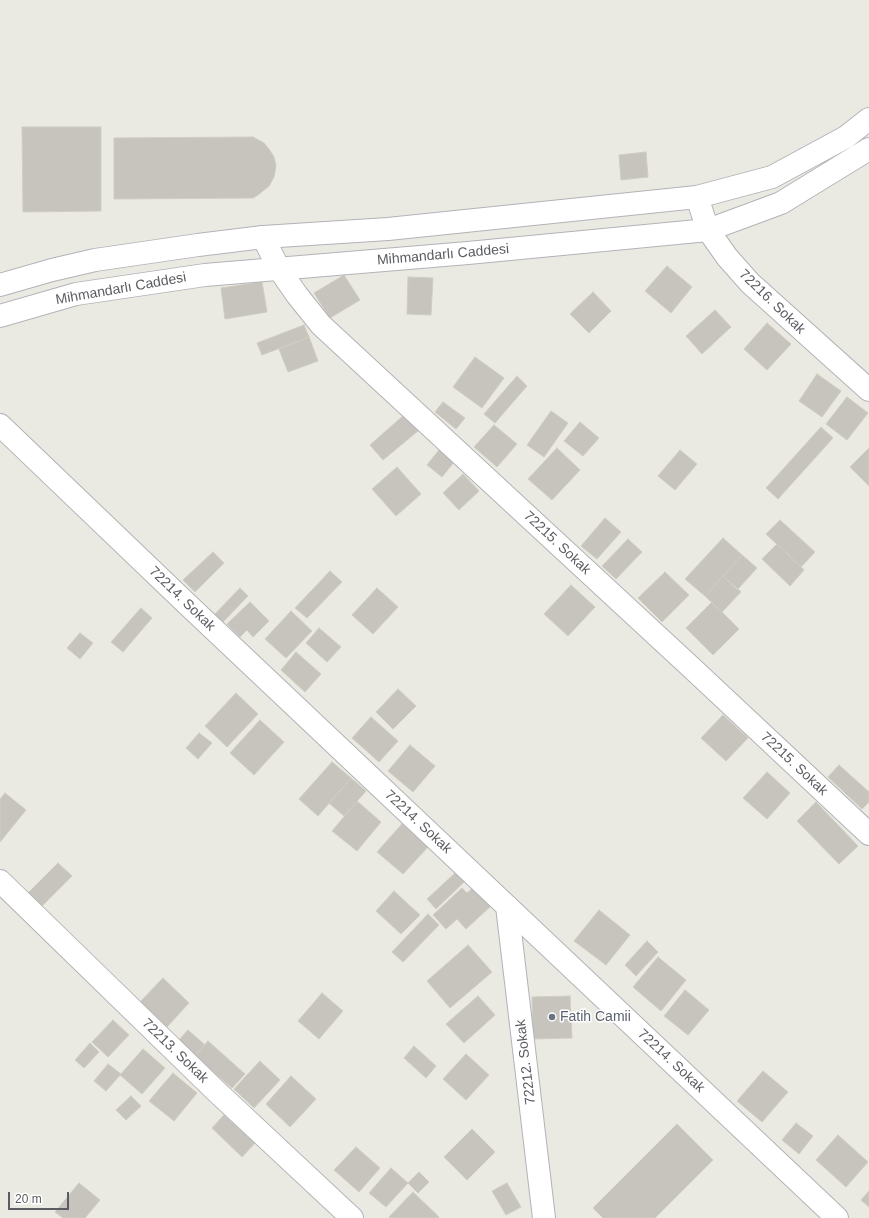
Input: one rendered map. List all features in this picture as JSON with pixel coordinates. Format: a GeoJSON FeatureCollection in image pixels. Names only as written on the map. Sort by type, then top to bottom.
{"type":"FeatureCollection","features":[{"type":"Feature","properties":{"kind":"street"},"geometry":{"type":"LineString","coordinates":[[0,285],[52,270],[95,260],[198,245],[263,238],[388,229],[697,198],[772,178],[846,137],[869,119]]}},
{"type":"Feature","properties":{"kind":"street","name":"Mihmandarlı Caddesi"},"geometry":{"type":"LineString","coordinates":[[0,316],[76,294],[204,275],[708,230],[781,203],[869,149]]}},
{"type":"Feature","properties":{"kind":"street","name":"72216. Sokak"},"geometry":{"type":"LineString","coordinates":[[697,198],[708,230],[727,258],[750,283],[869,390]]}},
{"type":"Feature","properties":{"kind":"street","name":"72215. Sokak"},"geometry":{"type":"LineString","coordinates":[[263,238],[279,269],[321,325],[677,653],[869,834]]}},
{"type":"Feature","properties":{"kind":"street","name":"72214. Sokak"},"geometry":{"type":"LineString","coordinates":[[0,425],[187,604],[837,1218]]}},
{"type":"Feature","properties":{"kind":"street","name":"72213. Sokak"},"geometry":{"type":"LineString","coordinates":[[0,881],[216,1091],[352,1218]]}},
{"type":"Feature","properties":{"kind":"street","name":"72212. Sokak"},"geometry":{"type":"LineString","coordinates":[[507,906],[544,1218]]}},
{"type":"Feature","properties":{"kind":"building"},"geometry":{"type":"Polygon","coordinates":[[[22,127],[101,127],[101,211],[23,212],[22,127]]]}},
{"type":"Feature","properties":{"kind":"building"},"geometry":{"type":"Polygon","coordinates":[[[253,137],[264,143],[269,149],[274,157],[276,166],[274,177],[269,186],[253,198],[114,199],[114,138],[253,137]]]}},
{"type":"Feature","properties":{"kind":"building"},"geometry":{"type":"Polygon","coordinates":[[[646,152],[648,177],[621,180],[619,155],[646,152]]]}},
{"type":"Feature","properties":{"kind":"building"},"geometry":{"type":"Polygon","coordinates":[[[667,266],[692,287],[671,313],[645,291],[667,266]]]}},
{"type":"Feature","properties":{"kind":"building"},"geometry":{"type":"Polygon","coordinates":[[[344,275],[360,300],[330,318],[314,293],[344,275]]]}},
{"type":"Feature","properties":{"kind":"building"},"geometry":{"type":"Polygon","coordinates":[[[408,277],[433,278],[431,315],[407,314],[408,277]]]}},
{"type":"Feature","properties":{"kind":"building"},"geometry":{"type":"Polygon","coordinates":[[[262,282],[267,312],[225,319],[221,288],[262,282]]]}},
{"type":"Feature","properties":{"kind":"building"},"geometry":{"type":"Polygon","coordinates":[[[593,292],[611,311],[589,333],[570,314],[593,292]]]}},
{"type":"Feature","properties":{"kind":"building"},"geometry":{"type":"Polygon","coordinates":[[[715,310],[731,327],[702,354],[686,336],[715,310]]]}},
{"type":"Feature","properties":{"kind":"building"},"geometry":{"type":"Polygon","coordinates":[[[767,323],[791,344],[767,370],[744,349],[767,323]]]}},
{"type":"Feature","properties":{"kind":"building"},"geometry":{"type":"Polygon","coordinates":[[[304,325],[309,337],[262,355],[257,343],[304,325]]]}},
{"type":"Feature","properties":{"kind":"building"},"geometry":{"type":"Polygon","coordinates":[[[309,337],[318,361],[288,372],[279,349],[309,337]]]}},
{"type":"Feature","properties":{"kind":"building"},"geometry":{"type":"Polygon","coordinates":[[[475,357],[504,378],[482,408],[453,387],[475,357]]]}},
{"type":"Feature","properties":{"kind":"building"},"geometry":{"type":"Polygon","coordinates":[[[817,374],[841,391],[822,417],[799,401],[817,374]]]}},
{"type":"Feature","properties":{"kind":"building"},"geometry":{"type":"Polygon","coordinates":[[[517,376],[527,386],[495,423],[484,414],[517,376]]]}},
{"type":"Feature","properties":{"kind":"building"},"geometry":{"type":"Polygon","coordinates":[[[847,397],[868,413],[847,440],[826,424],[847,397]]]}},
{"type":"Feature","properties":{"kind":"building"},"geometry":{"type":"Polygon","coordinates":[[[443,402],[465,418],[456,429],[435,412],[443,402]]]}},
{"type":"Feature","properties":{"kind":"building"},"geometry":{"type":"Polygon","coordinates":[[[551,411],[568,423],[544,457],[527,445],[551,411]]]}},
{"type":"Feature","properties":{"kind":"building"},"geometry":{"type":"Polygon","coordinates":[[[404,415],[418,431],[383,460],[370,445],[404,415]]]}},
{"type":"Feature","properties":{"kind":"building"},"geometry":{"type":"Polygon","coordinates":[[[580,422],[599,438],[583,456],[564,441],[580,422]]]}},
{"type":"Feature","properties":{"kind":"building"},"geometry":{"type":"Polygon","coordinates":[[[494,425],[517,444],[497,467],[474,447],[494,425]]]}},
{"type":"Feature","properties":{"kind":"building"},"geometry":{"type":"Polygon","coordinates":[[[821,427],[833,438],[778,499],[766,488],[821,427]]]}},
{"type":"Feature","properties":{"kind":"building"},"geometry":{"type":"Polygon","coordinates":[[[557,448],[580,470],[552,500],[528,479],[557,448]]]}},
{"type":"Feature","properties":{"kind":"building"},"geometry":{"type":"Polygon","coordinates":[[[869,448],[869,486],[850,467],[869,448]]]}},
{"type":"Feature","properties":{"kind":"building"},"geometry":{"type":"Polygon","coordinates":[[[439,450],[454,462],[442,477],[427,465],[439,450]]]}},
{"type":"Feature","properties":{"kind":"building"},"geometry":{"type":"Polygon","coordinates":[[[680,450],[697,464],[675,490],[658,476],[680,450]]]}},
{"type":"Feature","properties":{"kind":"building"},"geometry":{"type":"Polygon","coordinates":[[[397,467],[421,494],[396,516],[372,489],[397,467]]]}},
{"type":"Feature","properties":{"kind":"building"},"geometry":{"type":"Polygon","coordinates":[[[463,474],[479,491],[459,510],[443,493],[463,474]]]}},
{"type":"Feature","properties":{"kind":"building"},"geometry":{"type":"Polygon","coordinates":[[[605,518],[621,532],[597,559],[581,546],[605,518]]]}},
{"type":"Feature","properties":{"kind":"building"},"geometry":{"type":"Polygon","coordinates":[[[780,520],[815,552],[801,567],[766,534],[780,520]]]}},
{"type":"Feature","properties":{"kind":"building"},"geometry":{"type":"Polygon","coordinates":[[[723,538],[742,555],[705,596],[685,579],[723,538]]]}},
{"type":"Feature","properties":{"kind":"building"},"geometry":{"type":"Polygon","coordinates":[[[628,539],[642,552],[616,579],[602,566],[628,539]]]}},
{"type":"Feature","properties":{"kind":"building"},"geometry":{"type":"Polygon","coordinates":[[[777,544],[804,570],[790,586],[762,559],[777,544]]]}},
{"type":"Feature","properties":{"kind":"building"},"geometry":{"type":"Polygon","coordinates":[[[213,552],[224,563],[195,592],[183,580],[213,552]]]}},
{"type":"Feature","properties":{"kind":"building"},"geometry":{"type":"Polygon","coordinates":[[[742,555],[757,568],[737,590],[723,576],[742,555]]]}},
{"type":"Feature","properties":{"kind":"building"},"geometry":{"type":"Polygon","coordinates":[[[330,571],[342,582],[307,618],[295,608],[330,571]]]}},
{"type":"Feature","properties":{"kind":"building"},"geometry":{"type":"Polygon","coordinates":[[[665,572],[689,595],[662,622],[638,598],[665,572]]]}},
{"type":"Feature","properties":{"kind":"building"},"geometry":{"type":"Polygon","coordinates":[[[723,576],[741,592],[722,612],[705,596],[723,576]]]}},
{"type":"Feature","properties":{"kind":"building"},"geometry":{"type":"Polygon","coordinates":[[[571,585],[595,607],[568,636],[544,614],[571,585]]]}},
{"type":"Feature","properties":{"kind":"building"},"geometry":{"type":"Polygon","coordinates":[[[240,588],[248,596],[221,624],[213,616],[240,588]]]}},
{"type":"Feature","properties":{"kind":"building"},"geometry":{"type":"Polygon","coordinates":[[[377,588],[398,607],[373,634],[352,615],[377,588]]]}},
{"type":"Feature","properties":{"kind":"building"},"geometry":{"type":"Polygon","coordinates":[[[250,602],[269,621],[253,637],[247,630],[240,637],[227,624],[250,602]]]}},
{"type":"Feature","properties":{"kind":"building"},"geometry":{"type":"Polygon","coordinates":[[[712,602],[739,629],[713,655],[686,628],[712,602]]]}},
{"type":"Feature","properties":{"kind":"building"},"geometry":{"type":"Polygon","coordinates":[[[141,608],[152,618],[123,652],[111,642],[141,608]]]}},
{"type":"Feature","properties":{"kind":"building"},"geometry":{"type":"Polygon","coordinates":[[[291,611],[312,631],[286,658],[265,639],[291,611]]]}},
{"type":"Feature","properties":{"kind":"building"},"geometry":{"type":"Polygon","coordinates":[[[319,628],[341,647],[327,662],[306,643],[319,628]]]}},
{"type":"Feature","properties":{"kind":"building"},"geometry":{"type":"Polygon","coordinates":[[[80,633],[93,643],[80,659],[67,648],[80,633]]]}},
{"type":"Feature","properties":{"kind":"building"},"geometry":{"type":"Polygon","coordinates":[[[296,652],[321,674],[305,692],[281,670],[296,652]]]}},
{"type":"Feature","properties":{"kind":"building"},"geometry":{"type":"Polygon","coordinates":[[[398,689],[416,706],[393,729],[376,712],[398,689]]]}},
{"type":"Feature","properties":{"kind":"building"},"geometry":{"type":"Polygon","coordinates":[[[236,693],[258,714],[227,747],[205,726],[236,693]]]}},
{"type":"Feature","properties":{"kind":"building"},"geometry":{"type":"Polygon","coordinates":[[[723,715],[748,738],[726,761],[701,738],[723,715]]]}},
{"type":"Feature","properties":{"kind":"building"},"geometry":{"type":"Polygon","coordinates":[[[371,717],[398,741],[379,762],[352,738],[371,717]]]}},
{"type":"Feature","properties":{"kind":"building"},"geometry":{"type":"Polygon","coordinates":[[[260,720],[284,742],[254,775],[230,753],[260,720]]]}},
{"type":"Feature","properties":{"kind":"building"},"geometry":{"type":"Polygon","coordinates":[[[199,733],[212,743],[198,759],[186,748],[199,733]]]}},
{"type":"Feature","properties":{"kind":"building"},"geometry":{"type":"Polygon","coordinates":[[[410,745],[435,766],[413,792],[388,771],[410,745]]]}},
{"type":"Feature","properties":{"kind":"building"},"geometry":{"type":"Polygon","coordinates":[[[332,762],[351,778],[318,816],[299,799],[332,762]]]}},
{"type":"Feature","properties":{"kind":"building"},"geometry":{"type":"Polygon","coordinates":[[[839,765],[869,792],[869,802],[862,809],[828,777],[839,765]]]}},
{"type":"Feature","properties":{"kind":"building"},"geometry":{"type":"Polygon","coordinates":[[[767,772],[790,793],[767,819],[743,798],[767,772]]]}},
{"type":"Feature","properties":{"kind":"building"},"geometry":{"type":"Polygon","coordinates":[[[351,778],[366,791],[344,816],[329,803],[351,778]]]}},
{"type":"Feature","properties":{"kind":"building"},"geometry":{"type":"Polygon","coordinates":[[[5,793],[26,810],[0,842],[0,799],[5,793]]]}},
{"type":"Feature","properties":{"kind":"building"},"geometry":{"type":"Polygon","coordinates":[[[357,801],[381,822],[357,851],[332,831],[357,801]]]}},
{"type":"Feature","properties":{"kind":"building"},"geometry":{"type":"Polygon","coordinates":[[[816,802],[858,846],[839,864],[797,821],[816,802]]]}},
{"type":"Feature","properties":{"kind":"building"},"geometry":{"type":"Polygon","coordinates":[[[402,824],[428,847],[403,874],[377,852],[402,824]]]}},
{"type":"Feature","properties":{"kind":"building"},"geometry":{"type":"Polygon","coordinates":[[[58,863],[72,876],[42,906],[28,893],[58,863]]]}},
{"type":"Feature","properties":{"kind":"building"},"geometry":{"type":"Polygon","coordinates":[[[455,873],[464,882],[436,909],[427,899],[455,873]]]}},
{"type":"Feature","properties":{"kind":"building"},"geometry":{"type":"Polygon","coordinates":[[[475,886],[492,905],[466,929],[457,919],[446,929],[433,915],[462,888],[467,893],[475,886]]]}},
{"type":"Feature","properties":{"kind":"building"},"geometry":{"type":"Polygon","coordinates":[[[394,891],[420,915],[401,934],[376,911],[394,891]]]}},
{"type":"Feature","properties":{"kind":"building"},"geometry":{"type":"Polygon","coordinates":[[[599,910],[630,935],[606,965],[574,941],[599,910]]]}},
{"type":"Feature","properties":{"kind":"building"},"geometry":{"type":"Polygon","coordinates":[[[428,914],[439,925],[403,962],[392,952],[428,914]]]}},
{"type":"Feature","properties":{"kind":"building"},"geometry":{"type":"Polygon","coordinates":[[[647,941],[658,952],[636,976],[625,965],[647,941]]]}},
{"type":"Feature","properties":{"kind":"building"},"geometry":{"type":"Polygon","coordinates":[[[468,945],[492,972],[450,1008],[427,981],[468,945]]]}},
{"type":"Feature","properties":{"kind":"building"},"geometry":{"type":"Polygon","coordinates":[[[658,957],[686,980],[661,1011],[633,987],[658,957]]]}},
{"type":"Feature","properties":{"kind":"building"},"geometry":{"type":"Polygon","coordinates":[[[163,978],[189,1003],[167,1027],[140,1002],[163,978]]]}},
{"type":"Feature","properties":{"kind":"building"},"geometry":{"type":"Polygon","coordinates":[[[685,990],[709,1010],[688,1035],[664,1016],[685,990]]]}},
{"type":"Feature","properties":{"kind":"building"},"geometry":{"type":"Polygon","coordinates":[[[322,993],[343,1011],[319,1039],[298,1021],[322,993]]]}},
{"type":"Feature","properties":{"kind":"building"},"geometry":{"type":"Polygon","coordinates":[[[478,996],[495,1015],[464,1043],[446,1024],[478,996]]]}},
{"type":"Feature","properties":{"kind":"building","name":"Fatih Camii"},"geometry":{"type":"Polygon","coordinates":[[[570,996],[572,1038],[533,1039],[532,997],[570,996]]]}},
{"type":"Feature","properties":{"kind":"building"},"geometry":{"type":"Polygon","coordinates":[[[113,1020],[129,1035],[108,1057],[92,1042],[113,1020]]]}},
{"type":"Feature","properties":{"kind":"building"},"geometry":{"type":"Polygon","coordinates":[[[188,1030],[205,1045],[195,1056],[178,1041],[188,1030]]]}},
{"type":"Feature","properties":{"kind":"building"},"geometry":{"type":"Polygon","coordinates":[[[208,1041],[245,1074],[232,1088],[195,1056],[208,1041]]]}},
{"type":"Feature","properties":{"kind":"building"},"geometry":{"type":"Polygon","coordinates":[[[90,1043],[99,1052],[84,1068],[75,1060],[90,1043]]]}},
{"type":"Feature","properties":{"kind":"building"},"geometry":{"type":"Polygon","coordinates":[[[414,1046],[436,1066],[426,1078],[404,1058],[414,1046]]]}},
{"type":"Feature","properties":{"kind":"building"},"geometry":{"type":"Polygon","coordinates":[[[143,1049],[165,1068],[142,1094],[120,1075],[143,1049]]]}},
{"type":"Feature","properties":{"kind":"building"},"geometry":{"type":"Polygon","coordinates":[[[466,1054],[489,1075],[466,1100],[443,1079],[466,1054]]]}},
{"type":"Feature","properties":{"kind":"building"},"geometry":{"type":"Polygon","coordinates":[[[260,1061],[280,1080],[254,1108],[234,1089],[260,1061]]]}},
{"type":"Feature","properties":{"kind":"building"},"geometry":{"type":"Polygon","coordinates":[[[108,1064],[121,1074],[106,1091],[94,1081],[108,1064]]]}},
{"type":"Feature","properties":{"kind":"building"},"geometry":{"type":"Polygon","coordinates":[[[763,1071],[788,1092],[762,1122],[737,1101],[763,1071]]]}},
{"type":"Feature","properties":{"kind":"building"},"geometry":{"type":"Polygon","coordinates":[[[173,1073],[197,1093],[174,1121],[149,1101],[173,1073]]]}},
{"type":"Feature","properties":{"kind":"building"},"geometry":{"type":"Polygon","coordinates":[[[291,1076],[316,1099],[290,1127],[266,1104],[291,1076]]]}},
{"type":"Feature","properties":{"kind":"building"},"geometry":{"type":"Polygon","coordinates":[[[131,1096],[141,1106],[126,1120],[116,1110],[131,1096]]]}},
{"type":"Feature","properties":{"kind":"building"},"geometry":{"type":"Polygon","coordinates":[[[224,1115],[255,1143],[242,1157],[212,1128],[224,1115]]]}},
{"type":"Feature","properties":{"kind":"building"},"geometry":{"type":"Polygon","coordinates":[[[796,1123],[813,1136],[799,1154],[782,1140],[796,1123]]]}},
{"type":"Feature","properties":{"kind":"building"},"geometry":{"type":"Polygon","coordinates":[[[677,1124],[713,1160],[655,1218],[603,1218],[593,1208],[677,1124]]]}},
{"type":"Feature","properties":{"kind":"building"},"geometry":{"type":"Polygon","coordinates":[[[472,1129],[495,1152],[467,1180],[444,1157],[472,1129]]]}},
{"type":"Feature","properties":{"kind":"building"},"geometry":{"type":"Polygon","coordinates":[[[838,1135],[868,1162],[846,1187],[816,1160],[838,1135]]]}},
{"type":"Feature","properties":{"kind":"building"},"geometry":{"type":"Polygon","coordinates":[[[356,1147],[380,1168],[359,1192],[334,1170],[356,1147]]]}},
{"type":"Feature","properties":{"kind":"building"},"geometry":{"type":"Polygon","coordinates":[[[391,1168],[408,1183],[386,1207],[369,1193],[391,1168]]]}},
{"type":"Feature","properties":{"kind":"building"},"geometry":{"type":"Polygon","coordinates":[[[419,1172],[429,1182],[418,1193],[408,1183],[419,1172]]]}},
{"type":"Feature","properties":{"kind":"building"},"geometry":{"type":"Polygon","coordinates":[[[79,1183],[100,1200],[85,1218],[63,1218],[55,1212],[79,1183]]]}},
{"type":"Feature","properties":{"kind":"building"},"geometry":{"type":"Polygon","coordinates":[[[507,1183],[521,1207],[506,1215],[492,1191],[507,1183]]]}},
{"type":"Feature","properties":{"kind":"building"},"geometry":{"type":"Polygon","coordinates":[[[869,1191],[869,1207],[861,1200],[869,1191]]]}},
{"type":"Feature","properties":{"kind":"building"},"geometry":{"type":"Polygon","coordinates":[[[413,1192],[439,1217],[438,1218],[389,1217],[413,1192]]]}},
{"type":"Feature","properties":{"kind":"place","name":"Fatih Camii"},"geometry":{"type":"Point","coordinates":[552,1017]}}]}
